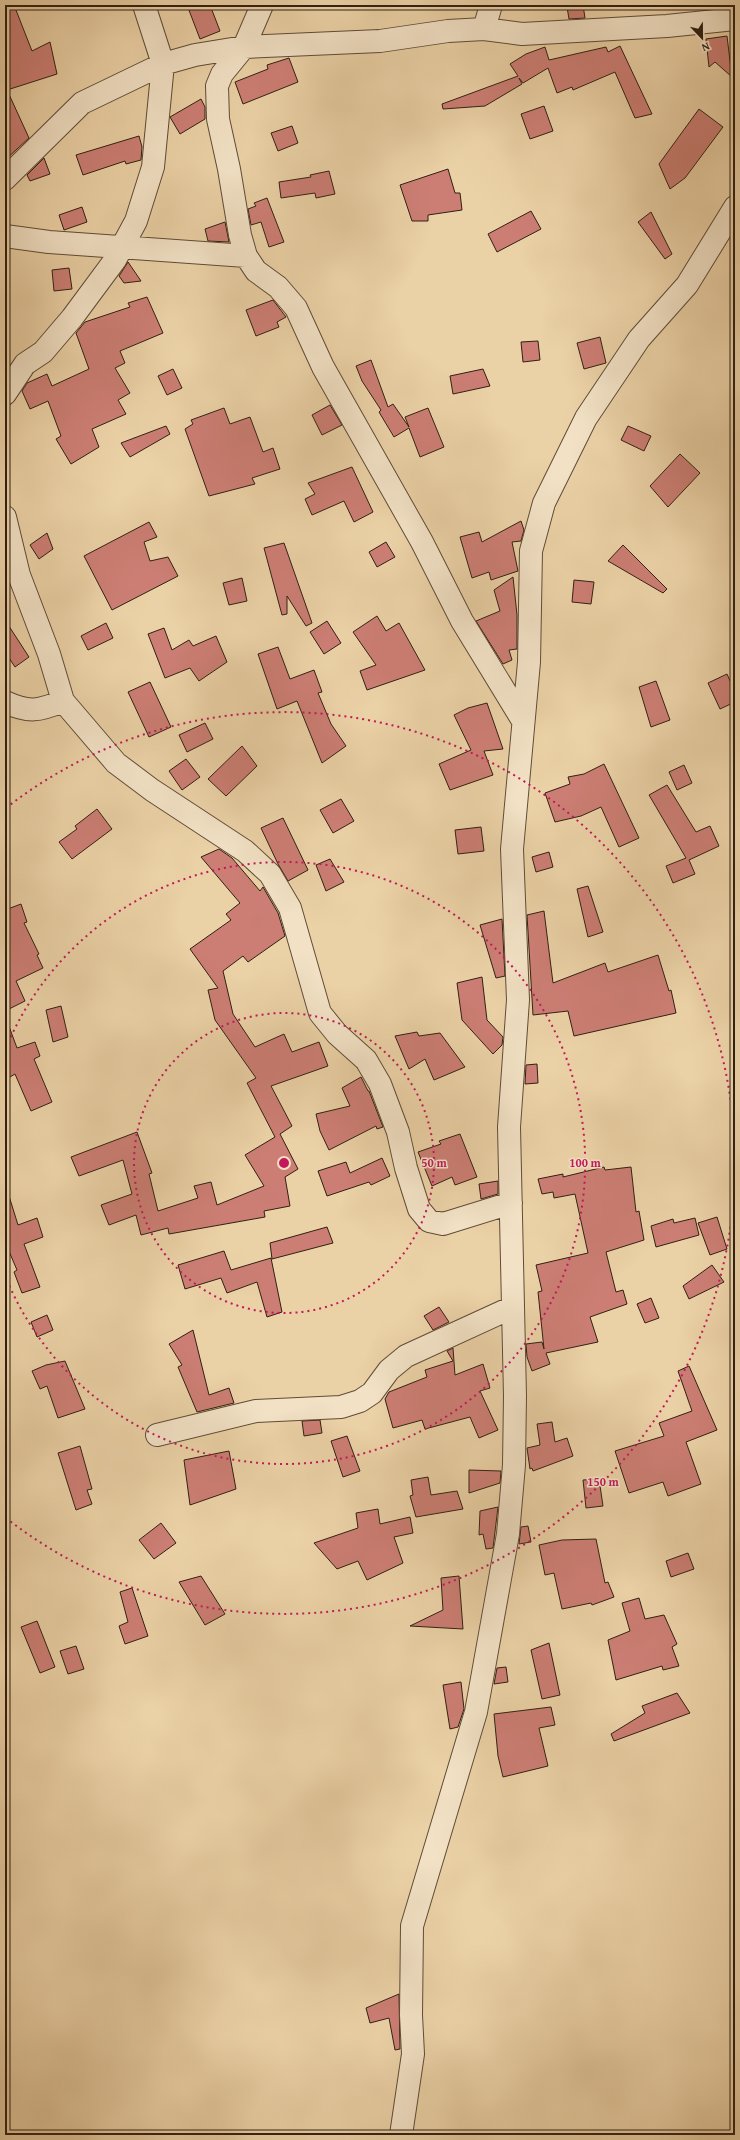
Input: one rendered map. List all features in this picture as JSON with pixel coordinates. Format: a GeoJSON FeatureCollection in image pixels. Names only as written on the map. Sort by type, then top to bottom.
{"type":"FeatureCollection","features":[{"type":"Feature","properties":{"kind":"street"},"geometry":{"type":"LineString","coordinates":[[5,394],[25,364],[43,352],[72,318],[115,260],[136,221],[153,168],[163,64],[144,5]]}},
{"type":"Feature","properties":{"kind":"street"},"geometry":{"type":"LineString","coordinates":[[262,5],[244,47],[222,74],[217,86],[218,119],[229,169],[240,236],[246,256],[256,271],[278,287],[296,308],[323,368],[422,542],[462,621],[523,721]]}},
{"type":"Feature","properties":{"kind":"street"},"geometry":{"type":"LineString","coordinates":[[484,29],[491,5]]}},
{"type":"Feature","properties":{"kind":"street"},"geometry":{"type":"LineString","coordinates":[[721,5],[735,16]]}},
{"type":"Feature","properties":{"kind":"street"},"geometry":{"type":"LineString","coordinates":[[5,179],[82,103],[163,64],[195,55],[244,47],[380,41],[448,31],[484,29],[522,34],[668,26],[735,19]]}},
{"type":"Feature","properties":{"kind":"street"},"geometry":{"type":"LineString","coordinates":[[401,2135],[413,2054],[411,2015],[412,1926],[476,1712],[508,1534],[514,1465],[513,1308],[508,1127],[518,1000],[512,849],[529,662],[531,551],[544,503],[586,418],[639,339],[687,285],[735,206]]}},
{"type":"Feature","properties":{"kind":"street"},"geometry":{"type":"LineString","coordinates":[[5,236],[48,242],[246,256]]}},
{"type":"Feature","properties":{"kind":"street"},"geometry":{"type":"LineString","coordinates":[[5,517],[19,576],[49,654],[63,701],[116,763],[152,790],[246,851],[270,874],[290,908],[320,1013],[337,1034],[366,1060],[380,1084],[398,1132],[406,1168],[419,1209],[429,1221],[444,1224],[511,1203]]}},
{"type":"Feature","properties":{"kind":"street"},"geometry":{"type":"LineString","coordinates":[[5,702],[28,711],[44,710],[63,701]]}},
{"type":"Feature","properties":{"kind":"street"},"geometry":{"type":"LineString","coordinates":[[157,1434],[256,1412],[341,1407],[360,1401],[372,1393],[389,1370],[406,1356],[513,1308]]}},
{"type":"Feature","properties":{"kind":"building"},"geometry":{"type":"Polygon","coordinates":[[[5,5],[14,5],[32,51],[50,42],[57,74],[7,90],[29,138],[5,160],[5,5]]]}},
{"type":"Feature","properties":{"kind":"building"},"geometry":{"type":"Polygon","coordinates":[[[187,5],[210,5],[220,31],[200,39],[187,5]]]}},
{"type":"Feature","properties":{"kind":"building"},"geometry":{"type":"Polygon","coordinates":[[[583,5],[585,18],[569,19],[567,7],[583,5]]]}},
{"type":"Feature","properties":{"kind":"building"},"geometry":{"type":"Polygon","coordinates":[[[727,36],[732,77],[715,62],[709,67],[706,39],[727,36]]]}},
{"type":"Feature","properties":{"kind":"building"},"geometry":{"type":"Polygon","coordinates":[[[620,46],[652,114],[635,118],[615,72],[573,90],[572,87],[557,93],[548,68],[523,83],[519,78],[522,84],[485,106],[443,109],[442,104],[518,76],[510,64],[526,54],[545,47],[549,60],[606,47],[608,52],[620,46]]]}},
{"type":"Feature","properties":{"kind":"building"},"geometry":{"type":"Polygon","coordinates":[[[289,58],[298,82],[243,104],[235,82],[268,69],[267,65],[289,58]]]}},
{"type":"Feature","properties":{"kind":"building"},"geometry":{"type":"Polygon","coordinates":[[[201,99],[205,107],[205,119],[180,134],[170,117],[201,99]]]}},
{"type":"Feature","properties":{"kind":"building"},"geometry":{"type":"Polygon","coordinates":[[[544,106],[553,131],[530,139],[521,114],[544,106]]]}},
{"type":"Feature","properties":{"kind":"building"},"geometry":{"type":"Polygon","coordinates":[[[699,109],[723,127],[685,178],[670,189],[659,164],[699,109]]]}},
{"type":"Feature","properties":{"kind":"building"},"geometry":{"type":"Polygon","coordinates":[[[292,126],[298,143],[278,151],[271,133],[292,126]]]}},
{"type":"Feature","properties":{"kind":"building"},"geometry":{"type":"Polygon","coordinates":[[[139,136],[142,147],[141,160],[126,164],[125,161],[83,175],[76,155],[139,136]]]}},
{"type":"Feature","properties":{"kind":"building"},"geometry":{"type":"Polygon","coordinates":[[[44,158],[50,174],[30,181],[27,175],[44,158]]]}},
{"type":"Feature","properties":{"kind":"building"},"geometry":{"type":"Polygon","coordinates":[[[448,169],[455,193],[460,193],[462,210],[428,215],[428,221],[412,221],[400,185],[448,169]]]}},
{"type":"Feature","properties":{"kind":"building"},"geometry":{"type":"Polygon","coordinates":[[[329,171],[335,194],[316,198],[315,193],[281,198],[279,182],[311,177],[310,175],[329,171]]]}},
{"type":"Feature","properties":{"kind":"building"},"geometry":{"type":"Polygon","coordinates":[[[267,198],[284,242],[269,247],[261,222],[251,225],[248,209],[256,206],[254,203],[267,198]]]}},
{"type":"Feature","properties":{"kind":"building"},"geometry":{"type":"Polygon","coordinates":[[[82,207],[87,222],[64,230],[59,215],[82,207]]]}},
{"type":"Feature","properties":{"kind":"building"},"geometry":{"type":"Polygon","coordinates":[[[531,211],[541,229],[497,252],[488,234],[531,211]]]}},
{"type":"Feature","properties":{"kind":"building"},"geometry":{"type":"Polygon","coordinates":[[[651,212],[672,254],[665,259],[638,222],[651,212]]]}},
{"type":"Feature","properties":{"kind":"building"},"geometry":{"type":"Polygon","coordinates":[[[225,222],[229,242],[208,241],[205,229],[225,222]]]}},
{"type":"Feature","properties":{"kind":"building"},"geometry":{"type":"Polygon","coordinates":[[[128,262],[141,281],[124,283],[119,276],[128,262]]]}},
{"type":"Feature","properties":{"kind":"building"},"geometry":{"type":"Polygon","coordinates":[[[69,268],[72,289],[54,291],[52,270],[69,268]]]}},
{"type":"Feature","properties":{"kind":"building"},"geometry":{"type":"Polygon","coordinates":[[[147,297],[163,333],[120,351],[125,363],[115,368],[130,393],[118,400],[126,414],[92,429],[99,447],[71,464],[56,439],[61,436],[48,401],[30,409],[22,391],[27,383],[47,374],[52,386],[89,369],[76,333],[85,322],[130,307],[128,303],[147,297]]]}},
{"type":"Feature","properties":{"kind":"building"},"geometry":{"type":"Polygon","coordinates":[[[273,300],[286,317],[277,322],[279,327],[256,336],[246,310],[273,300]]]}},
{"type":"Feature","properties":{"kind":"building"},"geometry":{"type":"Polygon","coordinates":[[[600,337],[606,363],[584,369],[577,343],[600,337]]]}},
{"type":"Feature","properties":{"kind":"building"},"geometry":{"type":"Polygon","coordinates":[[[538,341],[540,360],[523,362],[521,342],[538,341]]]}},
{"type":"Feature","properties":{"kind":"building"},"geometry":{"type":"Polygon","coordinates":[[[371,360],[388,407],[393,404],[409,427],[405,417],[428,408],[444,447],[420,457],[409,428],[394,437],[379,412],[381,410],[362,381],[356,366],[371,360]]]}},
{"type":"Feature","properties":{"kind":"building"},"geometry":{"type":"Polygon","coordinates":[[[173,369],[182,388],[167,395],[158,376],[173,369]]]}},
{"type":"Feature","properties":{"kind":"building"},"geometry":{"type":"Polygon","coordinates":[[[483,369],[490,386],[453,394],[450,376],[483,369]]]}},
{"type":"Feature","properties":{"kind":"building"},"geometry":{"type":"Polygon","coordinates":[[[330,405],[342,425],[322,435],[312,415],[330,405]]]}},
{"type":"Feature","properties":{"kind":"building"},"geometry":{"type":"Polygon","coordinates":[[[224,408],[230,424],[250,417],[263,452],[273,448],[280,469],[252,478],[255,484],[209,496],[185,429],[193,424],[191,420],[224,408]]]}},
{"type":"Feature","properties":{"kind":"building"},"geometry":{"type":"Polygon","coordinates":[[[166,426],[170,434],[130,457],[121,443],[166,426]]]}},
{"type":"Feature","properties":{"kind":"building"},"geometry":{"type":"Polygon","coordinates":[[[628,426],[651,436],[644,451],[621,440],[628,426]]]}},
{"type":"Feature","properties":{"kind":"building"},"geometry":{"type":"Polygon","coordinates":[[[680,454],[700,473],[668,507],[650,486],[680,454]]]}},
{"type":"Feature","properties":{"kind":"building"},"geometry":{"type":"Polygon","coordinates":[[[352,467],[373,512],[354,522],[344,501],[312,515],[305,499],[315,494],[308,483],[352,467]]]}},
{"type":"Feature","properties":{"kind":"building"},"geometry":{"type":"Polygon","coordinates":[[[521,521],[524,530],[521,541],[512,542],[518,571],[491,580],[489,572],[472,578],[460,537],[479,532],[482,542],[521,521]]]}},
{"type":"Feature","properties":{"kind":"building"},"geometry":{"type":"Polygon","coordinates":[[[149,522],[157,537],[144,542],[150,561],[168,557],[178,576],[112,610],[84,556],[149,522]]]}},
{"type":"Feature","properties":{"kind":"building"},"geometry":{"type":"Polygon","coordinates":[[[47,533],[53,549],[39,559],[30,545],[47,533]]]}},
{"type":"Feature","properties":{"kind":"building"},"geometry":{"type":"Polygon","coordinates":[[[386,542],[395,557],[377,567],[369,552],[386,542]]]}},
{"type":"Feature","properties":{"kind":"building"},"geometry":{"type":"Polygon","coordinates":[[[284,543],[312,623],[306,626],[287,596],[287,614],[282,615],[264,548],[284,543]]]}},
{"type":"Feature","properties":{"kind":"building"},"geometry":{"type":"Polygon","coordinates":[[[623,545],[667,589],[663,593],[608,561],[623,545]]]}},
{"type":"Feature","properties":{"kind":"building"},"geometry":{"type":"Polygon","coordinates":[[[513,577],[517,615],[517,649],[509,650],[512,660],[503,664],[476,621],[500,611],[494,590],[513,577]]]}},
{"type":"Feature","properties":{"kind":"building"},"geometry":{"type":"Polygon","coordinates":[[[242,578],[247,601],[229,605],[223,583],[242,578]]]}},
{"type":"Feature","properties":{"kind":"building"},"geometry":{"type":"Polygon","coordinates":[[[574,580],[594,582],[591,604],[572,602],[574,580]]]}},
{"type":"Feature","properties":{"kind":"building"},"geometry":{"type":"Polygon","coordinates":[[[377,616],[386,631],[399,623],[425,670],[367,690],[360,671],[376,665],[353,632],[377,616]]]}},
{"type":"Feature","properties":{"kind":"building"},"geometry":{"type":"Polygon","coordinates":[[[5,620],[29,657],[15,667],[5,652],[5,620]]]}},
{"type":"Feature","properties":{"kind":"building"},"geometry":{"type":"Polygon","coordinates":[[[327,621],[341,643],[324,654],[310,632],[327,621]]]}},
{"type":"Feature","properties":{"kind":"building"},"geometry":{"type":"Polygon","coordinates":[[[106,623],[113,638],[88,650],[81,636],[106,623]]]}},
{"type":"Feature","properties":{"kind":"building"},"geometry":{"type":"Polygon","coordinates":[[[164,628],[172,650],[189,640],[193,646],[216,636],[227,662],[199,681],[190,668],[165,678],[148,634],[164,628]]]}},
{"type":"Feature","properties":{"kind":"building"},"geometry":{"type":"Polygon","coordinates":[[[278,647],[290,679],[314,670],[322,692],[318,693],[331,724],[346,746],[322,763],[297,701],[277,709],[258,654],[278,647]]]}},
{"type":"Feature","properties":{"kind":"building"},"geometry":{"type":"Polygon","coordinates":[[[727,674],[735,692],[735,702],[720,709],[708,683],[727,674]]]}},
{"type":"Feature","properties":{"kind":"building"},"geometry":{"type":"Polygon","coordinates":[[[656,681],[670,720],[651,727],[639,687],[656,681]]]}},
{"type":"Feature","properties":{"kind":"building"},"geometry":{"type":"Polygon","coordinates":[[[150,682],[171,727],[149,737],[128,692],[150,682]]]}},
{"type":"Feature","properties":{"kind":"building"},"geometry":{"type":"Polygon","coordinates":[[[487,703],[503,749],[484,751],[493,775],[450,790],[439,764],[471,750],[454,715],[468,708],[487,703]]]}},
{"type":"Feature","properties":{"kind":"building"},"geometry":{"type":"Polygon","coordinates":[[[205,723],[213,739],[187,752],[179,735],[205,723]]]}},
{"type":"Feature","properties":{"kind":"building"},"geometry":{"type":"Polygon","coordinates":[[[242,746],[257,766],[226,796],[208,779],[242,746]]]}},
{"type":"Feature","properties":{"kind":"building"},"geometry":{"type":"Polygon","coordinates":[[[186,759],[200,777],[182,790],[169,771],[186,759]]]}},
{"type":"Feature","properties":{"kind":"building"},"geometry":{"type":"Polygon","coordinates":[[[604,764],[639,838],[619,847],[601,807],[581,816],[555,822],[545,793],[570,784],[568,777],[584,774],[604,764]]]}},
{"type":"Feature","properties":{"kind":"building"},"geometry":{"type":"Polygon","coordinates":[[[684,765],[692,783],[677,790],[669,772],[684,765]]]}},
{"type":"Feature","properties":{"kind":"building"},"geometry":{"type":"Polygon","coordinates":[[[667,785],[696,832],[710,826],[719,846],[689,860],[695,874],[673,883],[666,866],[686,858],[649,795],[667,785]]]}},
{"type":"Feature","properties":{"kind":"building"},"geometry":{"type":"Polygon","coordinates":[[[341,799],[354,821],[333,833],[320,810],[341,799]]]}},
{"type":"Feature","properties":{"kind":"building"},"geometry":{"type":"Polygon","coordinates":[[[97,809],[112,829],[72,859],[59,842],[77,829],[75,826],[97,809]]]}},
{"type":"Feature","properties":{"kind":"building"},"geometry":{"type":"Polygon","coordinates":[[[283,818],[308,870],[288,881],[261,828],[283,818]]]}},
{"type":"Feature","properties":{"kind":"building"},"geometry":{"type":"Polygon","coordinates":[[[481,827],[484,851],[458,854],[455,830],[481,827]]]}},
{"type":"Feature","properties":{"kind":"building"},"geometry":{"type":"Polygon","coordinates":[[[219,849],[232,858],[260,891],[263,887],[278,913],[285,936],[248,962],[243,956],[223,971],[233,1014],[255,1047],[284,1034],[292,1052],[319,1042],[328,1066],[271,1086],[292,1126],[280,1134],[298,1169],[285,1177],[290,1206],[264,1211],[265,1217],[169,1234],[168,1228],[141,1235],[136,1215],[109,1225],[101,1205],[132,1194],[123,1160],[79,1176],[71,1157],[137,1132],[152,1173],[149,1174],[158,1211],[198,1198],[194,1186],[211,1182],[217,1205],[264,1186],[245,1155],[275,1137],[247,1083],[256,1078],[215,1020],[208,990],[218,988],[190,949],[231,920],[226,914],[240,903],[201,857],[219,849]]]}},
{"type":"Feature","properties":{"kind":"building"},"geometry":{"type":"Polygon","coordinates":[[[549,852],[553,867],[536,872],[532,857],[549,852]]]}},
{"type":"Feature","properties":{"kind":"building"},"geometry":{"type":"Polygon","coordinates":[[[330,859],[344,882],[326,891],[316,865],[330,859]]]}},
{"type":"Feature","properties":{"kind":"building"},"geometry":{"type":"Polygon","coordinates":[[[588,886],[603,932],[588,937],[577,889],[588,886]]]}},
{"type":"Feature","properties":{"kind":"building"},"geometry":{"type":"Polygon","coordinates":[[[21,904],[27,922],[24,923],[39,954],[37,955],[43,968],[16,981],[25,1001],[5,1011],[5,910],[21,904]]]}},
{"type":"Feature","properties":{"kind":"building"},"geometry":{"type":"Polygon","coordinates":[[[544,911],[553,983],[605,963],[608,972],[658,955],[669,991],[671,990],[676,1013],[574,1036],[568,1011],[533,1015],[527,915],[544,911]]]}},
{"type":"Feature","properties":{"kind":"building"},"geometry":{"type":"Polygon","coordinates":[[[502,919],[505,976],[496,978],[480,925],[502,919]]]}},
{"type":"Feature","properties":{"kind":"building"},"geometry":{"type":"Polygon","coordinates":[[[482,977],[487,1020],[503,1037],[502,1045],[493,1054],[462,1020],[457,983],[482,977]]]}},
{"type":"Feature","properties":{"kind":"building"},"geometry":{"type":"Polygon","coordinates":[[[61,1006],[68,1037],[53,1042],[46,1010],[61,1006]]]}},
{"type":"Feature","properties":{"kind":"building"},"geometry":{"type":"Polygon","coordinates":[[[5,1021],[7,1021],[17,1048],[35,1042],[40,1056],[34,1059],[52,1102],[31,1111],[15,1074],[5,1080],[5,1021]]]}},
{"type":"Feature","properties":{"kind":"building"},"geometry":{"type":"Polygon","coordinates":[[[417,1032],[419,1036],[440,1033],[465,1067],[434,1080],[425,1059],[409,1069],[395,1036],[417,1032]]]}},
{"type":"Feature","properties":{"kind":"building"},"geometry":{"type":"Polygon","coordinates":[[[537,1064],[538,1083],[525,1084],[526,1065],[537,1064]]]}},
{"type":"Feature","properties":{"kind":"building"},"geometry":{"type":"Polygon","coordinates":[[[361,1077],[369,1091],[383,1127],[377,1129],[376,1126],[329,1150],[320,1131],[316,1114],[350,1106],[342,1088],[361,1077]]]}},
{"type":"Feature","properties":{"kind":"building"},"geometry":{"type":"Polygon","coordinates":[[[460,1134],[477,1177],[455,1185],[452,1177],[432,1186],[418,1152],[441,1144],[439,1141],[460,1134]]]}},
{"type":"Feature","properties":{"kind":"building"},"geometry":{"type":"Polygon","coordinates":[[[382,1158],[390,1176],[371,1185],[369,1182],[327,1196],[318,1171],[346,1162],[350,1173],[382,1158]]]}},
{"type":"Feature","properties":{"kind":"building"},"geometry":{"type":"Polygon","coordinates":[[[604,1167],[605,1170],[631,1167],[636,1212],[639,1211],[644,1240],[606,1252],[616,1292],[623,1290],[627,1304],[590,1317],[598,1342],[546,1353],[550,1364],[532,1371],[527,1357],[526,1344],[542,1342],[544,1349],[538,1292],[542,1291],[536,1265],[588,1253],[575,1194],[554,1198],[553,1192],[542,1194],[538,1179],[563,1174],[563,1177],[604,1167]]]}},
{"type":"Feature","properties":{"kind":"building"},"geometry":{"type":"Polygon","coordinates":[[[498,1181],[498,1194],[481,1199],[479,1184],[498,1181]]]}},
{"type":"Feature","properties":{"kind":"building"},"geometry":{"type":"Polygon","coordinates":[[[5,1196],[9,1196],[18,1225],[37,1218],[43,1237],[24,1244],[40,1287],[22,1293],[14,1272],[17,1270],[5,1242],[5,1196]]]}},
{"type":"Feature","properties":{"kind":"building"},"geometry":{"type":"Polygon","coordinates":[[[717,1217],[727,1249],[710,1255],[698,1223],[717,1217]]]}},
{"type":"Feature","properties":{"kind":"building"},"geometry":{"type":"Polygon","coordinates":[[[695,1218],[699,1235],[656,1247],[651,1226],[673,1219],[674,1223],[695,1218]]]}},
{"type":"Feature","properties":{"kind":"building"},"geometry":{"type":"Polygon","coordinates":[[[327,1227],[333,1243],[272,1259],[270,1243],[327,1227]]]}},
{"type":"Feature","properties":{"kind":"building"},"geometry":{"type":"Polygon","coordinates":[[[224,1251],[231,1270],[271,1258],[282,1312],[267,1317],[257,1282],[227,1293],[221,1278],[185,1289],[178,1265],[224,1251]]]}},
{"type":"Feature","properties":{"kind":"building"},"geometry":{"type":"Polygon","coordinates":[[[712,1265],[724,1282],[689,1299],[683,1286],[712,1265]]]}},
{"type":"Feature","properties":{"kind":"building"},"geometry":{"type":"Polygon","coordinates":[[[651,1298],[659,1318],[645,1323],[637,1304],[651,1298]]]}},
{"type":"Feature","properties":{"kind":"building"},"geometry":{"type":"Polygon","coordinates":[[[439,1307],[449,1322],[433,1330],[424,1316],[439,1307]]]}},
{"type":"Feature","properties":{"kind":"building"},"geometry":{"type":"Polygon","coordinates":[[[47,1315],[53,1330],[37,1337],[31,1322],[47,1315]]]}},
{"type":"Feature","properties":{"kind":"building"},"geometry":{"type":"Polygon","coordinates":[[[193,1330],[209,1395],[229,1388],[234,1403],[197,1412],[178,1367],[182,1365],[169,1344],[193,1330]]]}},
{"type":"Feature","properties":{"kind":"building"},"geometry":{"type":"Polygon","coordinates":[[[453,1348],[455,1375],[483,1364],[490,1388],[480,1391],[498,1430],[479,1438],[470,1417],[425,1429],[422,1420],[393,1428],[385,1399],[389,1392],[427,1377],[425,1370],[453,1361],[447,1351],[453,1348]]]}},
{"type":"Feature","properties":{"kind":"building"},"geometry":{"type":"Polygon","coordinates":[[[65,1361],[85,1409],[58,1418],[47,1386],[40,1389],[32,1371],[46,1365],[65,1361]]]}},
{"type":"Feature","properties":{"kind":"building"},"geometry":{"type":"Polygon","coordinates":[[[689,1366],[717,1430],[686,1442],[701,1484],[668,1496],[663,1482],[629,1493],[615,1451],[664,1436],[659,1423],[692,1411],[678,1371],[689,1366]]]}},
{"type":"Feature","properties":{"kind":"building"},"geometry":{"type":"Polygon","coordinates":[[[320,1420],[322,1433],[304,1436],[302,1421],[320,1420]]]}},
{"type":"Feature","properties":{"kind":"building"},"geometry":{"type":"Polygon","coordinates":[[[552,1422],[555,1442],[567,1438],[573,1456],[533,1471],[532,1468],[530,1469],[527,1448],[540,1445],[537,1424],[552,1422]]]}},
{"type":"Feature","properties":{"kind":"building"},"geometry":{"type":"Polygon","coordinates":[[[347,1436],[360,1471],[343,1477],[331,1441],[347,1436]]]}},
{"type":"Feature","properties":{"kind":"building"},"geometry":{"type":"Polygon","coordinates":[[[80,1446],[92,1489],[87,1490],[92,1504],[76,1510],[58,1453],[80,1446]]]}},
{"type":"Feature","properties":{"kind":"building"},"geometry":{"type":"Polygon","coordinates":[[[229,1451],[236,1489],[190,1505],[184,1460],[229,1451]]]}},
{"type":"Feature","properties":{"kind":"building"},"geometry":{"type":"Polygon","coordinates":[[[469,1470],[501,1471],[500,1483],[469,1493],[469,1470]]]}},
{"type":"Feature","properties":{"kind":"building"},"geometry":{"type":"Polygon","coordinates":[[[428,1477],[431,1495],[457,1491],[463,1509],[416,1517],[410,1496],[413,1495],[411,1480],[428,1477]]]}},
{"type":"Feature","properties":{"kind":"building"},"geometry":{"type":"Polygon","coordinates":[[[599,1479],[603,1506],[586,1508],[583,1480],[599,1479]]]}},
{"type":"Feature","properties":{"kind":"building"},"geometry":{"type":"Polygon","coordinates":[[[498,1507],[493,1548],[486,1549],[483,1534],[479,1535],[480,1511],[498,1507]]]}},
{"type":"Feature","properties":{"kind":"building"},"geometry":{"type":"Polygon","coordinates":[[[378,1509],[380,1524],[410,1517],[413,1533],[394,1537],[403,1563],[367,1580],[358,1561],[337,1569],[314,1543],[358,1528],[356,1513],[378,1509]]]}},
{"type":"Feature","properties":{"kind":"building"},"geometry":{"type":"Polygon","coordinates":[[[161,1523],[176,1543],[154,1559],[139,1540],[161,1523]]]}},
{"type":"Feature","properties":{"kind":"building"},"geometry":{"type":"Polygon","coordinates":[[[528,1526],[531,1542],[519,1544],[521,1527],[528,1526]]]}},
{"type":"Feature","properties":{"kind":"building"},"geometry":{"type":"Polygon","coordinates":[[[596,1539],[605,1583],[608,1582],[614,1597],[592,1605],[591,1603],[562,1609],[554,1573],[545,1575],[539,1545],[562,1540],[596,1539]]]}},
{"type":"Feature","properties":{"kind":"building"},"geometry":{"type":"Polygon","coordinates":[[[688,1553],[694,1569],[671,1577],[666,1561],[688,1553]]]}},
{"type":"Feature","properties":{"kind":"building"},"geometry":{"type":"Polygon","coordinates":[[[201,1576],[225,1614],[205,1625],[179,1582],[201,1576]]]}},
{"type":"Feature","properties":{"kind":"building"},"geometry":{"type":"Polygon","coordinates":[[[459,1576],[463,1629],[410,1626],[443,1610],[441,1578],[459,1576]]]}},
{"type":"Feature","properties":{"kind":"building"},"geometry":{"type":"Polygon","coordinates":[[[132,1588],[148,1636],[125,1644],[119,1626],[128,1622],[120,1592],[132,1588]]]}},
{"type":"Feature","properties":{"kind":"building"},"geometry":{"type":"Polygon","coordinates":[[[639,1598],[645,1619],[664,1615],[677,1644],[672,1647],[679,1666],[663,1670],[662,1666],[616,1680],[608,1640],[630,1631],[622,1603],[639,1598]]]}},
{"type":"Feature","properties":{"kind":"building"},"geometry":{"type":"Polygon","coordinates":[[[37,1621],[55,1667],[40,1673],[21,1627],[37,1621]]]}},
{"type":"Feature","properties":{"kind":"building"},"geometry":{"type":"Polygon","coordinates":[[[549,1643],[560,1695],[542,1699],[531,1650],[549,1643]]]}},
{"type":"Feature","properties":{"kind":"building"},"geometry":{"type":"Polygon","coordinates":[[[76,1646],[84,1669],[68,1674],[60,1651],[76,1646]]]}},
{"type":"Feature","properties":{"kind":"building"},"geometry":{"type":"Polygon","coordinates":[[[506,1667],[508,1682],[494,1684],[497,1668],[506,1667]]]}},
{"type":"Feature","properties":{"kind":"building"},"geometry":{"type":"Polygon","coordinates":[[[461,1682],[464,1709],[458,1727],[450,1729],[443,1685],[461,1682]]]}},
{"type":"Feature","properties":{"kind":"building"},"geometry":{"type":"Polygon","coordinates":[[[677,1693],[690,1713],[614,1741],[611,1734],[645,1713],[642,1706],[677,1693]]]}},
{"type":"Feature","properties":{"kind":"building"},"geometry":{"type":"Polygon","coordinates":[[[551,1707],[555,1725],[539,1728],[548,1766],[503,1777],[498,1756],[494,1714],[551,1707]]]}},
{"type":"Feature","properties":{"kind":"building"},"geometry":{"type":"Polygon","coordinates":[[[399,1994],[400,2049],[395,2050],[389,2018],[370,2023],[366,2008],[399,1994]]]}}]}
